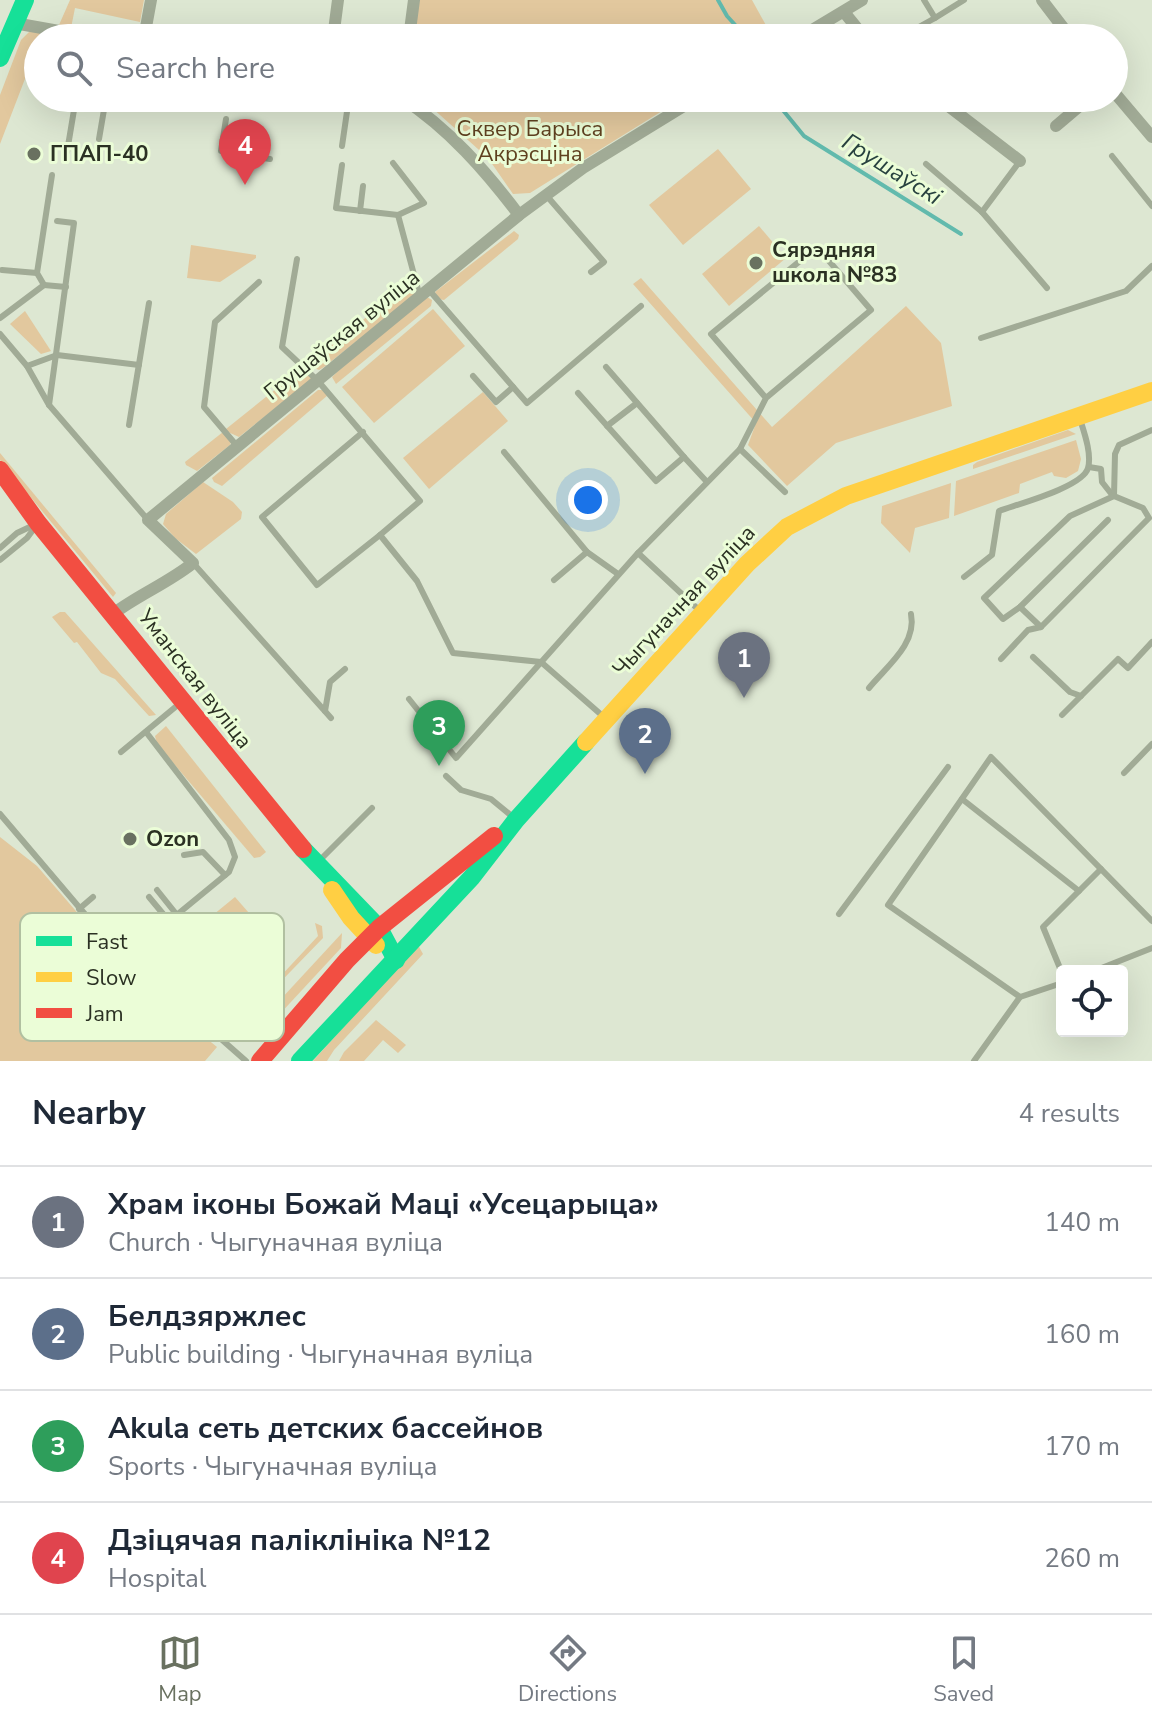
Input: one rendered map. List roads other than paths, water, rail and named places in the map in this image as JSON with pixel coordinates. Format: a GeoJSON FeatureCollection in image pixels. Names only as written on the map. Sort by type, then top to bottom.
{"type":"FeatureCollection","features":[{"type":"Feature","properties":{"kind":"main road"},"geometry":{"type":"LineString","coordinates":[[0,58],[25,0]]}},
{"type":"Feature","properties":{"kind":"main road","name":"Чыгуначная вуліца"},"geometry":{"type":"LineString","coordinates":[[300,1061],[472,877],[516,820],[762,548],[787,527],[846,496],[1152,391]]}},
{"type":"Feature","properties":{"kind":"main road","name":"Уманская вуліца"},"geometry":{"type":"LineString","coordinates":[[0,470],[38,523],[316,864],[351,918],[373,933],[396,960]]}},
{"type":"Feature","properties":{"kind":"main road","name":"Уманская вуліца"},"geometry":{"type":"LineString","coordinates":[[0,491],[38,523]]}},
{"type":"Feature","properties":{"kind":"main road","name":"Чыгуначная вуліца"},"geometry":{"type":"LineString","coordinates":[[284,1034],[373,933],[516,820]]}},
{"type":"Feature","properties":{"kind":"main road","name":"Чыгуначная вуліца"},"geometry":{"type":"LineString","coordinates":[[260,1061],[278,1041]]}},
{"type":"Feature","properties":{"kind":"street"},"geometry":{"type":"LineString","coordinates":[[147,24],[151,0]]}},
{"type":"Feature","properties":{"kind":"street"},"geometry":{"type":"LineString","coordinates":[[335,24],[338,0]]}},
{"type":"Feature","properties":{"kind":"street"},"geometry":{"type":"LineString","coordinates":[[411,24],[414,0]]}},
{"type":"Feature","properties":{"kind":"street"},"geometry":{"type":"LineString","coordinates":[[823,24],[862,0]]}},
{"type":"Feature","properties":{"kind":"street"},"geometry":{"type":"LineString","coordinates":[[1042,0],[1060,24]]}},
{"type":"Feature","properties":{"kind":"street"},"geometry":{"type":"LineString","coordinates":[[844,12],[854,24]]}},
{"type":"Feature","properties":{"kind":"street"},"geometry":{"type":"LineString","coordinates":[[14,23],[24,25]]}},
{"type":"Feature","properties":{"kind":"street"},"geometry":{"type":"LineString","coordinates":[[1128,109],[1152,137]]}},
{"type":"Feature","properties":{"kind":"street"},"geometry":{"type":"LineString","coordinates":[[422,112],[466,150],[519,215]]}},
{"type":"Feature","properties":{"kind":"street","name":"Грушаўская вуліца"},"geometry":{"type":"LineString","coordinates":[[148,520],[519,215],[583,168],[674,112]]}},
{"type":"Feature","properties":{"kind":"street"},"geometry":{"type":"LineString","coordinates":[[956,112],[1020,161]]}},
{"type":"Feature","properties":{"kind":"street"},"geometry":{"type":"LineString","coordinates":[[1056,126],[1072,112]]}},
{"type":"Feature","properties":{"kind":"street"},"geometry":{"type":"LineString","coordinates":[[113,614],[193,563],[148,520]]}},
{"type":"Feature","properties":{"kind":"lane"},"geometry":{"type":"LineString","coordinates":[[924,0],[935,18]]}},
{"type":"Feature","properties":{"kind":"lane"},"geometry":{"type":"LineString","coordinates":[[924,24],[964,0]]}},
{"type":"Feature","properties":{"kind":"lane"},"geometry":{"type":"LineString","coordinates":[[67,152],[74,112]]}},
{"type":"Feature","properties":{"kind":"lane"},"geometry":{"type":"LineString","coordinates":[[99,139],[104,112]]}},
{"type":"Feature","properties":{"kind":"lane"},"geometry":{"type":"LineString","coordinates":[[342,146],[347,112]]}},
{"type":"Feature","properties":{"kind":"lane"},"geometry":{"type":"LineString","coordinates":[[226,119],[221,151],[270,159]]}},
{"type":"Feature","properties":{"kind":"lane"},"geometry":{"type":"LineString","coordinates":[[1112,156],[1152,206]]}},
{"type":"Feature","properties":{"kind":"lane"},"geometry":{"type":"LineString","coordinates":[[982,212],[1020,161]]}},
{"type":"Feature","properties":{"kind":"lane"},"geometry":{"type":"LineString","coordinates":[[342,165],[336,208],[398,215],[424,203],[393,163]]}},
{"type":"Feature","properties":{"kind":"lane"},"geometry":{"type":"LineString","coordinates":[[926,164],[982,212],[1047,288]]}},
{"type":"Feature","properties":{"kind":"lane"},"geometry":{"type":"LineString","coordinates":[[44,285],[37,273],[52,175]]}},
{"type":"Feature","properties":{"kind":"lane"},"geometry":{"type":"LineString","coordinates":[[360,211],[363,186]]}},
{"type":"Feature","properties":{"kind":"lane"},"geometry":{"type":"LineString","coordinates":[[546,195],[604,262],[591,272]]}},
{"type":"Feature","properties":{"kind":"lane"},"geometry":{"type":"LineString","coordinates":[[398,215],[408,260],[424,293],[527,403],[641,306]]}},
{"type":"Feature","properties":{"kind":"lane"},"geometry":{"type":"LineString","coordinates":[[49,405],[74,223],[57,221]]}},
{"type":"Feature","properties":{"kind":"lane"},"geometry":{"type":"LineString","coordinates":[[409,699],[456,758],[618,574],[740,449],[766,398],[871,310],[817,247],[711,334],[766,398]]}},
{"type":"Feature","properties":{"kind":"lane"},"geometry":{"type":"LineString","coordinates":[[297,259],[282,347],[318,381],[363,432],[420,501],[317,585],[262,517],[363,432]]}},
{"type":"Feature","properties":{"kind":"lane"},"geometry":{"type":"LineString","coordinates":[[981,338],[1126,291],[1152,266]]}},
{"type":"Feature","properties":{"kind":"lane"},"geometry":{"type":"LineString","coordinates":[[2,270],[37,273]]}},
{"type":"Feature","properties":{"kind":"lane"},"geometry":{"type":"LineString","coordinates":[[238,446],[204,407],[206,390],[215,322],[259,282]]}},
{"type":"Feature","properties":{"kind":"lane"},"geometry":{"type":"LineString","coordinates":[[0,318],[44,285],[66,287]]}},
{"type":"Feature","properties":{"kind":"lane"},"geometry":{"type":"LineString","coordinates":[[129,425],[149,303]]}},
{"type":"Feature","properties":{"kind":"lane"},"geometry":{"type":"LineString","coordinates":[[0,334],[27,366],[49,405],[148,520]]}},
{"type":"Feature","properties":{"kind":"lane"},"geometry":{"type":"LineString","coordinates":[[27,366],[57,355],[139,365]]}},
{"type":"Feature","properties":{"kind":"lane"},"geometry":{"type":"LineString","coordinates":[[606,367],[707,482]]}},
{"type":"Feature","properties":{"kind":"lane"},"geometry":{"type":"LineString","coordinates":[[473,376],[496,402],[513,387]]}},
{"type":"Feature","properties":{"kind":"lane"},"geometry":{"type":"LineString","coordinates":[[578,393],[656,481],[684,457]]}},
{"type":"Feature","properties":{"kind":"lane"},"geometry":{"type":"LineString","coordinates":[[607,426],[637,403]]}},
{"type":"Feature","properties":{"kind":"lane"},"geometry":{"type":"LineString","coordinates":[[964,577],[992,555],[999,511],[1071,485],[1089,467],[1079,416]]}},
{"type":"Feature","properties":{"kind":"lane"},"geometry":{"type":"LineString","coordinates":[[1113,496],[1115,454],[1119,445],[1152,430]]}},
{"type":"Feature","properties":{"kind":"lane"},"geometry":{"type":"LineString","coordinates":[[740,449],[785,492]]}},
{"type":"Feature","properties":{"kind":"lane"},"geometry":{"type":"LineString","coordinates":[[504,452],[587,552],[618,574]]}},
{"type":"Feature","properties":{"kind":"lane"},"geometry":{"type":"LineString","coordinates":[[1001,659],[1028,630],[1041,627],[1149,518],[1143,508],[1113,496],[1102,482],[1101,469],[1089,467]]}},
{"type":"Feature","properties":{"kind":"lane"},"geometry":{"type":"LineString","coordinates":[[1108,520],[1020,607],[1003,619],[984,598],[1070,516],[1113,496]]}},
{"type":"Feature","properties":{"kind":"lane"},"geometry":{"type":"LineString","coordinates":[[0,548],[17,533],[38,523]]}},
{"type":"Feature","properties":{"kind":"lane"},"geometry":{"type":"LineString","coordinates":[[1,558],[27,538],[38,523]]}},
{"type":"Feature","properties":{"kind":"lane"},"geometry":{"type":"LineString","coordinates":[[380,535],[417,581],[453,653],[541,662],[607,720]]}},
{"type":"Feature","properties":{"kind":"lane"},"geometry":{"type":"LineString","coordinates":[[554,580],[587,552]]}},
{"type":"Feature","properties":{"kind":"lane"},"geometry":{"type":"LineString","coordinates":[[638,553],[703,614]]}},
{"type":"Feature","properties":{"kind":"lane"},"geometry":{"type":"LineString","coordinates":[[193,563],[331,718]]}},
{"type":"Feature","properties":{"kind":"lane"},"geometry":{"type":"LineString","coordinates":[[1020,607],[1041,627]]}},
{"type":"Feature","properties":{"kind":"lane"},"geometry":{"type":"LineString","coordinates":[[869,688],[909,640],[913,625],[911,614]]}},
{"type":"Feature","properties":{"kind":"lane"},"geometry":{"type":"LineString","coordinates":[[1062,715],[1118,659],[1128,668],[1152,642]]}},
{"type":"Feature","properties":{"kind":"lane"},"geometry":{"type":"LineString","coordinates":[[1033,657],[1070,692],[1081,696]]}},
{"type":"Feature","properties":{"kind":"lane"},"geometry":{"type":"LineString","coordinates":[[325,711],[330,682],[345,669]]}},
{"type":"Feature","properties":{"kind":"lane"},"geometry":{"type":"LineString","coordinates":[[121,752],[182,702]]}},
{"type":"Feature","properties":{"kind":"lane"},"geometry":{"type":"LineString","coordinates":[[146,732],[229,840],[235,857],[232,868],[179,913]]}},
{"type":"Feature","properties":{"kind":"lane"},"geometry":{"type":"LineString","coordinates":[[1124,773],[1152,744]]}},
{"type":"Feature","properties":{"kind":"lane"},"geometry":{"type":"LineString","coordinates":[[1020,997],[888,905],[991,757],[1152,921]]}},
{"type":"Feature","properties":{"kind":"lane"},"geometry":{"type":"LineString","coordinates":[[839,914],[948,767]]}},
{"type":"Feature","properties":{"kind":"lane"},"geometry":{"type":"LineString","coordinates":[[446,776],[461,790],[491,799],[516,820]]}},
{"type":"Feature","properties":{"kind":"lane"},"geometry":{"type":"LineString","coordinates":[[962,799],[1079,891]]}},
{"type":"Feature","properties":{"kind":"lane"},"geometry":{"type":"LineString","coordinates":[[316,864],[372,808]]}},
{"type":"Feature","properties":{"kind":"lane"},"geometry":{"type":"LineString","coordinates":[[0,814],[83,913]]}},
{"type":"Feature","properties":{"kind":"lane"},"geometry":{"type":"LineString","coordinates":[[184,855],[203,852],[225,875]]}},
{"type":"Feature","properties":{"kind":"lane"},"geometry":{"type":"LineString","coordinates":[[1059,965],[1043,927],[1101,869]]}},
{"type":"Feature","properties":{"kind":"lane"},"geometry":{"type":"LineString","coordinates":[[157,890],[175,913]]}},
{"type":"Feature","properties":{"kind":"lane"},"geometry":{"type":"LineString","coordinates":[[79,909],[93,897]]}},
{"type":"Feature","properties":{"kind":"lane"},"geometry":{"type":"LineString","coordinates":[[149,897],[162,913]]}},
{"type":"Feature","properties":{"kind":"lane"},"geometry":{"type":"LineString","coordinates":[[1109,965],[1152,948]]}},
{"type":"Feature","properties":{"kind":"lane"},"geometry":{"type":"LineString","coordinates":[[974,1061],[1020,997],[1056,985]]}},
{"type":"Feature","properties":{"kind":"lane"},"geometry":{"type":"LineString","coordinates":[[223,1041],[246,1061]]}},
{"type":"Feature","properties":{"kind":"waterway","name":"Грушаўскі"},"geometry":{"type":"LineString","coordinates":[[718,0],[734,24]]}},
{"type":"Feature","properties":{"kind":"waterway","name":"Грушаўскі"},"geometry":{"type":"LineString","coordinates":[[784,112],[804,136],[961,234]]}},
{"type":"Feature","properties":{"kind":"place","name":"ГПАП-40"},"geometry":{"type":"Point","coordinates":[34,154]}},
{"type":"Feature","properties":{"kind":"place","name":"Дзіцячая паліклініка №12"},"geometry":{"type":"Point","coordinates":[245,185]}},
{"type":"Feature","properties":{"kind":"place","name":"Сярэдняя школа №83"},"geometry":{"type":"Point","coordinates":[756,263]}},
{"type":"Feature","properties":{"kind":"place","name":"Храм іконы Божай Маці «Усецарыца»"},"geometry":{"type":"Point","coordinates":[744,698]}},
{"type":"Feature","properties":{"kind":"place","name":"Akula сеть детских бассейнов"},"geometry":{"type":"Point","coordinates":[439,766]}},
{"type":"Feature","properties":{"kind":"place","name":"Белдзяржлес"},"geometry":{"type":"Point","coordinates":[645,774]}},
{"type":"Feature","properties":{"kind":"place","name":"Ozon"},"geometry":{"type":"Point","coordinates":[130,839]}},
{"type":"Feature","properties":{"kind":"park label","name":"Сквер Барыса Акрэсціна"},"geometry":{"type":"Point","coordinates":[530,142]}}]}
